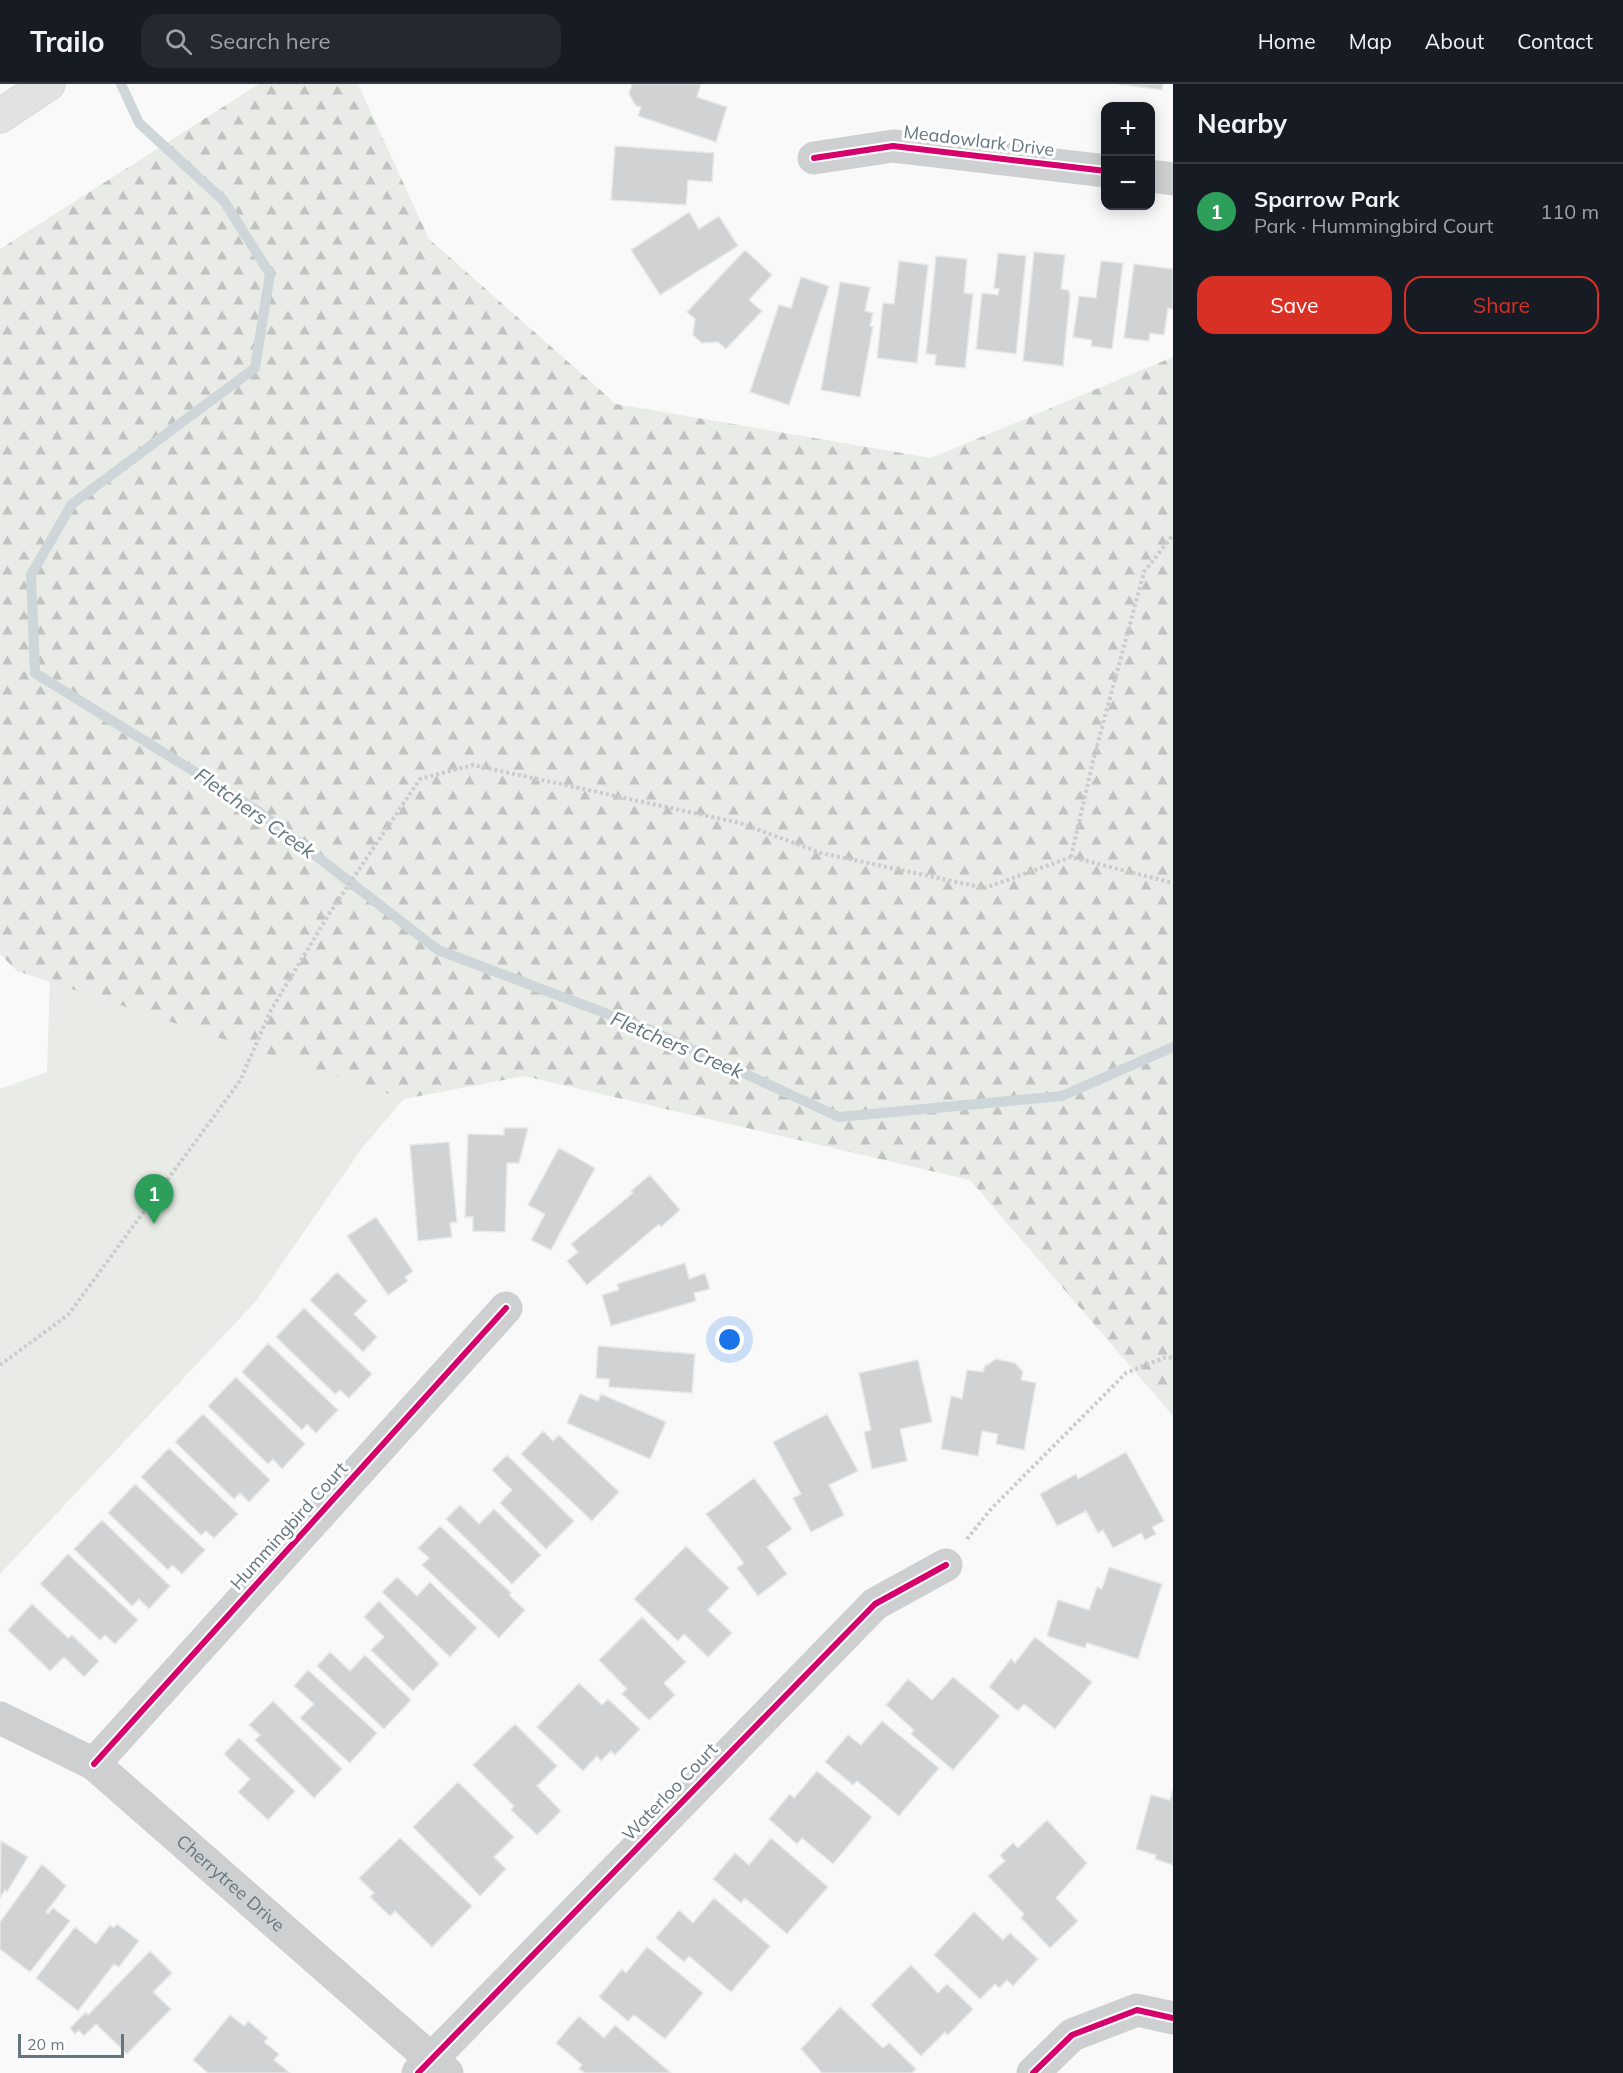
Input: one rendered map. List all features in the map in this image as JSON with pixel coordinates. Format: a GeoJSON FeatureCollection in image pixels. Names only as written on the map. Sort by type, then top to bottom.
{"type":"FeatureCollection","features":[{"type":"Feature","properties":{"kind":"highway"},"geometry":{"type":"LineString","coordinates":[[0,116],[48,84]]}},
{"type":"Feature","properties":{"kind":"street","name":"Meadowlark Drive"},"geometry":{"type":"LineString","coordinates":[[814,158],[893,146],[1101,170]]}},
{"type":"Feature","properties":{"kind":"street"},"geometry":{"type":"LineString","coordinates":[[1155,177],[1173,179]]}},
{"type":"Feature","properties":{"kind":"street","name":"Hummingbird Court"},"geometry":{"type":"LineString","coordinates":[[94,1764],[506,1308]]}},
{"type":"Feature","properties":{"kind":"street","name":"Waterloo Court"},"geometry":{"type":"LineString","coordinates":[[432,2068],[875,1604],[946,1565]]}},
{"type":"Feature","properties":{"kind":"street","name":"Cherrytree Drive"},"geometry":{"type":"LineString","coordinates":[[0,1718],[94,1764],[432,2068]]}},
{"type":"Feature","properties":{"kind":"street"},"geometry":{"type":"LineString","coordinates":[[1033,2073],[1072,2036],[1137,2010],[1173,2018]]}},
{"type":"Feature","properties":{"kind":"path"},"geometry":{"type":"LineString","coordinates":[[1071,857],[1093,761],[1144,572],[1173,535]]}},
{"type":"Feature","properties":{"kind":"path"},"geometry":{"type":"LineString","coordinates":[[0,1365],[68,1315],[240,1081],[271,1010],[329,914],[420,779],[473,765],[740,823],[821,853],[985,888],[1071,857],[1173,883]]}},
{"type":"Feature","properties":{"kind":"path"},"geometry":{"type":"LineString","coordinates":[[946,1565],[991,1509],[1126,1373],[1166,1357],[1173,1359]]}},
{"type":"Feature","properties":{"kind":"green space"},"geometry":{"type":"Polygon","coordinates":[[[259,84],[358,84],[429,239],[616,404],[931,458],[1173,357],[1173,1416],[970,1180],[524,1076],[404,1099],[17,971],[0,954],[0,249],[259,84]]]}},
{"type":"Feature","properties":{"kind":"green space"},"geometry":{"type":"Polygon","coordinates":[[[50,980],[404,1099],[362,1148],[256,1301],[0,1574],[0,1089],[47,1072],[50,980]]]}},
{"type":"Feature","properties":{"kind":"building"},"geometry":{"type":"Polygon","coordinates":[[[632,84],[701,84],[697,97],[727,107],[716,142],[638,116],[641,107],[636,106],[629,94],[632,84]]]}},
{"type":"Feature","properties":{"kind":"building"},"geometry":{"type":"Polygon","coordinates":[[[1118,84],[1163,84],[1162,90],[1118,84]]]}},
{"type":"Feature","properties":{"kind":"building"},"geometry":{"type":"Polygon","coordinates":[[[615,146],[714,153],[712,182],[688,180],[686,205],[611,200],[615,146]]]}},
{"type":"Feature","properties":{"kind":"building"},"geometry":{"type":"Polygon","coordinates":[[[689,212],[699,229],[719,216],[738,246],[660,295],[631,250],[689,212]]]}},
{"type":"Feature","properties":{"kind":"building"},"geometry":{"type":"Polygon","coordinates":[[[745,250],[772,275],[749,300],[762,311],[726,349],[718,342],[702,343],[693,335],[695,319],[687,312],[745,250]]]}},
{"type":"Feature","properties":{"kind":"building"},"geometry":{"type":"Polygon","coordinates":[[[1034,252],[1065,255],[1061,289],[1068,290],[1070,295],[1063,366],[1023,361],[1034,252]]]}},
{"type":"Feature","properties":{"kind":"building"},"geometry":{"type":"Polygon","coordinates":[[[998,253],[1026,256],[1016,354],[976,349],[982,293],[998,295],[999,289],[994,288],[998,253]]]}},
{"type":"Feature","properties":{"kind":"building"},"geometry":{"type":"Polygon","coordinates":[[[936,256],[967,259],[964,293],[973,294],[965,368],[935,365],[936,355],[926,354],[936,256]]]}},
{"type":"Feature","properties":{"kind":"building"},"geometry":{"type":"Polygon","coordinates":[[[899,261],[928,265],[917,363],[877,358],[883,303],[894,304],[899,261]]]}},
{"type":"Feature","properties":{"kind":"building"},"geometry":{"type":"Polygon","coordinates":[[[1101,261],[1123,263],[1112,349],[1091,346],[1092,340],[1073,337],[1079,296],[1096,298],[1101,261]]]}},
{"type":"Feature","properties":{"kind":"building"},"geometry":{"type":"Polygon","coordinates":[[[1134,264],[1173,269],[1173,309],[1168,308],[1164,335],[1150,333],[1149,341],[1124,338],[1134,264]]]}},
{"type":"Feature","properties":{"kind":"building"},"geometry":{"type":"Polygon","coordinates":[[[801,277],[829,286],[789,405],[750,392],[779,305],[791,308],[801,277]]]}},
{"type":"Feature","properties":{"kind":"building"},"geometry":{"type":"Polygon","coordinates":[[[840,282],[870,287],[865,311],[873,313],[870,326],[873,327],[860,397],[821,390],[840,282]]]}},
{"type":"Feature","properties":{"kind":"building"},"geometry":{"type":"Polygon","coordinates":[[[504,1128],[528,1128],[519,1163],[507,1163],[505,1232],[473,1231],[473,1217],[465,1217],[468,1134],[504,1135],[504,1128]]]}},
{"type":"Feature","properties":{"kind":"building"},"geometry":{"type":"Polygon","coordinates":[[[449,1142],[457,1222],[450,1223],[452,1237],[418,1241],[410,1145],[449,1142]]]}},
{"type":"Feature","properties":{"kind":"building"},"geometry":{"type":"Polygon","coordinates":[[[559,1148],[595,1168],[551,1250],[531,1240],[545,1214],[528,1205],[559,1148]]]}},
{"type":"Feature","properties":{"kind":"building"},"geometry":{"type":"Polygon","coordinates":[[[650,1175],[680,1210],[661,1227],[659,1224],[587,1285],[567,1261],[578,1252],[571,1244],[633,1193],[631,1191],[650,1175]]]}},
{"type":"Feature","properties":{"kind":"building"},"geometry":{"type":"Polygon","coordinates":[[[376,1217],[413,1271],[405,1277],[408,1281],[388,1295],[347,1236],[376,1217]]]}},
{"type":"Feature","properties":{"kind":"building"},"geometry":{"type":"Polygon","coordinates":[[[685,1263],[689,1279],[705,1273],[710,1289],[694,1293],[696,1301],[611,1326],[602,1295],[619,1290],[617,1284],[685,1263]]]}},
{"type":"Feature","properties":{"kind":"building"},"geometry":{"type":"Polygon","coordinates":[[[337,1272],[367,1301],[354,1314],[377,1337],[363,1352],[310,1300],[337,1272]]]}},
{"type":"Feature","properties":{"kind":"building"},"geometry":{"type":"Polygon","coordinates":[[[304,1308],[372,1374],[349,1398],[340,1390],[335,1394],[276,1337],[304,1308]]]}},
{"type":"Feature","properties":{"kind":"building"},"geometry":{"type":"Polygon","coordinates":[[[268,1343],[338,1410],[316,1433],[307,1424],[302,1430],[242,1372],[268,1343]]]}},
{"type":"Feature","properties":{"kind":"building"},"geometry":{"type":"Polygon","coordinates":[[[598,1346],[695,1354],[692,1393],[609,1387],[609,1379],[596,1378],[598,1346]]]}},
{"type":"Feature","properties":{"kind":"building"},"geometry":{"type":"Polygon","coordinates":[[[996,1359],[1015,1363],[1023,1372],[1021,1380],[1036,1383],[1024,1450],[996,1444],[998,1434],[982,1431],[978,1456],[941,1449],[951,1396],[962,1399],[967,1370],[983,1372],[985,1366],[996,1359]]]}},
{"type":"Feature","properties":{"kind":"building"},"geometry":{"type":"Polygon","coordinates":[[[918,1360],[932,1422],[900,1429],[907,1461],[872,1469],[864,1432],[871,1430],[859,1373],[918,1360]]]}},
{"type":"Feature","properties":{"kind":"building"},"geometry":{"type":"Polygon","coordinates":[[[236,1377],[305,1444],[282,1469],[273,1459],[268,1464],[208,1406],[236,1377]]]}},
{"type":"Feature","properties":{"kind":"building"},"geometry":{"type":"Polygon","coordinates":[[[580,1394],[598,1401],[601,1394],[666,1422],[650,1459],[567,1423],[580,1394]]]}},
{"type":"Feature","properties":{"kind":"building"},"geometry":{"type":"Polygon","coordinates":[[[203,1414],[270,1480],[249,1502],[240,1493],[234,1499],[175,1442],[203,1414]]]}},
{"type":"Feature","properties":{"kind":"building"},"geometry":{"type":"Polygon","coordinates":[[[827,1414],[858,1471],[829,1485],[844,1515],[811,1532],[793,1498],[801,1494],[773,1442],[827,1414]]]}},
{"type":"Feature","properties":{"kind":"building"},"geometry":{"type":"Polygon","coordinates":[[[543,1431],[553,1441],[559,1435],[619,1492],[592,1521],[521,1454],[543,1431]]]}},
{"type":"Feature","properties":{"kind":"building"},"geometry":{"type":"Polygon","coordinates":[[[169,1448],[238,1514],[214,1538],[206,1531],[201,1535],[141,1477],[169,1448]]]}},
{"type":"Feature","properties":{"kind":"building"},"geometry":{"type":"Polygon","coordinates":[[[1126,1452],[1164,1521],[1152,1527],[1156,1534],[1145,1540],[1141,1533],[1113,1548],[1103,1530],[1098,1533],[1086,1511],[1057,1526],[1040,1494],[1076,1474],[1078,1479],[1126,1452]]]}},
{"type":"Feature","properties":{"kind":"building"},"geometry":{"type":"Polygon","coordinates":[[[507,1455],[574,1521],[546,1549],[500,1503],[512,1490],[492,1470],[507,1455]]]}},
{"type":"Feature","properties":{"kind":"building"},"geometry":{"type":"Polygon","coordinates":[[[754,1478],[792,1529],[767,1547],[787,1574],[758,1596],[737,1568],[744,1563],[706,1514],[754,1478]]]}},
{"type":"Feature","properties":{"kind":"building"},"geometry":{"type":"Polygon","coordinates":[[[135,1484],[205,1550],[182,1574],[172,1565],[168,1570],[108,1513],[135,1484]]]}},
{"type":"Feature","properties":{"kind":"building"},"geometry":{"type":"Polygon","coordinates":[[[460,1505],[479,1524],[494,1509],[541,1555],[512,1584],[446,1519],[460,1505]]]}},
{"type":"Feature","properties":{"kind":"building"},"geometry":{"type":"Polygon","coordinates":[[[102,1520],[170,1586],[149,1609],[139,1599],[132,1606],[74,1549],[102,1520]]]}},
{"type":"Feature","properties":{"kind":"building"},"geometry":{"type":"Polygon","coordinates":[[[440,1526],[511,1593],[509,1595],[525,1610],[499,1638],[422,1565],[429,1558],[418,1548],[440,1526]]]}},
{"type":"Feature","properties":{"kind":"building"},"geometry":{"type":"Polygon","coordinates":[[[686,1546],[729,1588],[708,1610],[732,1633],[708,1657],[684,1634],[678,1641],[634,1599],[686,1546]]]}},
{"type":"Feature","properties":{"kind":"building"},"geometry":{"type":"Polygon","coordinates":[[[68,1554],[138,1620],[115,1644],[105,1635],[100,1640],[40,1584],[68,1554]]]}},
{"type":"Feature","properties":{"kind":"building"},"geometry":{"type":"Polygon","coordinates":[[[1109,1567],[1162,1584],[1138,1659],[1087,1643],[1085,1648],[1047,1636],[1058,1600],[1089,1610],[1097,1587],[1102,1589],[1109,1567]]]}},
{"type":"Feature","properties":{"kind":"building"},"geometry":{"type":"Polygon","coordinates":[[[397,1577],[417,1596],[430,1582],[477,1628],[450,1657],[382,1592],[397,1577]]]}},
{"type":"Feature","properties":{"kind":"building"},"geometry":{"type":"Polygon","coordinates":[[[379,1601],[439,1664],[413,1691],[371,1650],[384,1637],[364,1617],[379,1601]]]}},
{"type":"Feature","properties":{"kind":"building"},"geometry":{"type":"Polygon","coordinates":[[[32,1604],[68,1638],[72,1635],[99,1661],[84,1677],[64,1657],[50,1671],[8,1630],[32,1604]]]}},
{"type":"Feature","properties":{"kind":"building"},"geometry":{"type":"Polygon","coordinates":[[[642,1617],[686,1662],[664,1683],[675,1695],[649,1720],[622,1694],[627,1689],[599,1660],[642,1617]]]}},
{"type":"Feature","properties":{"kind":"building"},"geometry":{"type":"Polygon","coordinates":[[[1035,1637],[1092,1682],[1055,1729],[1024,1704],[1018,1711],[989,1687],[1011,1659],[1015,1663],[1035,1637]]]}},
{"type":"Feature","properties":{"kind":"building"},"geometry":{"type":"Polygon","coordinates":[[[330,1652],[350,1671],[365,1655],[411,1700],[384,1729],[317,1666],[330,1652]]]}},
{"type":"Feature","properties":{"kind":"building"},"geometry":{"type":"Polygon","coordinates":[[[308,1670],[377,1733],[350,1763],[300,1718],[314,1704],[294,1686],[308,1670]]]}},
{"type":"Feature","properties":{"kind":"building"},"geometry":{"type":"Polygon","coordinates":[[[953,1677],[1000,1716],[953,1770],[911,1734],[914,1730],[886,1705],[908,1679],[932,1700],[953,1677]]]}},
{"type":"Feature","properties":{"kind":"building"},"geometry":{"type":"Polygon","coordinates":[[[579,1683],[602,1705],[608,1699],[640,1729],[615,1755],[611,1751],[601,1761],[597,1756],[583,1771],[537,1727],[579,1683]]]}},
{"type":"Feature","properties":{"kind":"building"},"geometry":{"type":"Polygon","coordinates":[[[273,1701],[342,1769],[314,1798],[255,1740],[260,1735],[249,1725],[273,1701]]]}},
{"type":"Feature","properties":{"kind":"building"},"geometry":{"type":"Polygon","coordinates":[[[882,1721],[939,1768],[899,1816],[857,1781],[853,1785],[825,1762],[848,1735],[861,1745],[882,1721]]]}},
{"type":"Feature","properties":{"kind":"building"},"geometry":{"type":"Polygon","coordinates":[[[515,1724],[557,1766],[537,1786],[561,1811],[537,1835],[511,1810],[514,1806],[473,1765],[515,1724]]]}},
{"type":"Feature","properties":{"kind":"building"},"geometry":{"type":"Polygon","coordinates":[[[239,1738],[295,1791],[268,1820],[238,1792],[250,1779],[224,1754],[239,1738]]]}},
{"type":"Feature","properties":{"kind":"building"},"geometry":{"type":"Polygon","coordinates":[[[817,1771],[872,1817],[833,1864],[802,1838],[797,1844],[769,1819],[790,1794],[794,1798],[817,1771]]]}},
{"type":"Feature","properties":{"kind":"building"},"geometry":{"type":"Polygon","coordinates":[[[458,1782],[514,1837],[494,1857],[506,1869],[480,1896],[413,1827],[458,1782]]]}},
{"type":"Feature","properties":{"kind":"building"},"geometry":{"type":"Polygon","coordinates":[[[1173,1790],[1173,1865],[1155,1859],[1156,1855],[1136,1849],[1151,1795],[1170,1800],[1173,1790]]]}},
{"type":"Feature","properties":{"kind":"building"},"geometry":{"type":"Polygon","coordinates":[[[1047,1820],[1087,1863],[1056,1898],[1078,1921],[1050,1948],[1021,1918],[1024,1914],[988,1876],[1005,1861],[1000,1855],[1013,1843],[1018,1848],[1047,1820]]]}},
{"type":"Feature","properties":{"kind":"building"},"geometry":{"type":"Polygon","coordinates":[[[400,1838],[472,1906],[432,1947],[395,1911],[390,1916],[370,1897],[374,1893],[359,1878],[400,1838]]]}},
{"type":"Feature","properties":{"kind":"building"},"geometry":{"type":"Polygon","coordinates":[[[771,1838],[828,1887],[787,1934],[745,1898],[741,1903],[713,1879],[735,1853],[749,1865],[771,1838]]]}},
{"type":"Feature","properties":{"kind":"building"},"geometry":{"type":"Polygon","coordinates":[[[1,1841],[28,1857],[7,1892],[5,1890],[0,1898],[1,1841]]]}},
{"type":"Feature","properties":{"kind":"building"},"geometry":{"type":"Polygon","coordinates":[[[42,1864],[66,1886],[46,1912],[48,1914],[53,1908],[70,1921],[30,1972],[0,1949],[0,1922],[42,1864]]]}},
{"type":"Feature","properties":{"kind":"building"},"geometry":{"type":"Polygon","coordinates":[[[714,1898],[770,1946],[731,1992],[689,1956],[684,1962],[656,1938],[679,1910],[693,1923],[714,1898]]]}},
{"type":"Feature","properties":{"kind":"building"},"geometry":{"type":"Polygon","coordinates":[[[974,1912],[1003,1940],[1010,1933],[1038,1959],[1013,1986],[1007,1980],[999,1988],[995,1984],[980,1999],[934,1955],[974,1912]]]}},
{"type":"Feature","properties":{"kind":"building"},"geometry":{"type":"Polygon","coordinates":[[[117,1924],[139,1941],[119,1967],[114,1964],[78,2011],[36,1978],[75,1927],[96,1944],[110,1925],[114,1928],[117,1924]]]}},
{"type":"Feature","properties":{"kind":"building"},"geometry":{"type":"Polygon","coordinates":[[[647,1947],[703,1993],[665,2039],[634,2015],[628,2021],[599,1997],[622,1969],[626,1973],[647,1947]]]}},
{"type":"Feature","properties":{"kind":"building"},"geometry":{"type":"Polygon","coordinates":[[[150,1951],[172,1973],[153,1992],[171,2009],[127,2054],[96,2024],[84,2036],[79,2030],[75,2034],[70,2028],[86,2012],[88,2015],[150,1951]]]}},
{"type":"Feature","properties":{"kind":"building"},"geometry":{"type":"Polygon","coordinates":[[[911,1965],[938,1993],[947,1984],[973,2009],[948,2035],[945,2032],[921,2056],[871,2005],[911,1965]]]}},
{"type":"Feature","properties":{"kind":"building"},"geometry":{"type":"Polygon","coordinates":[[[840,2007],[883,2048],[889,2043],[916,2069],[912,2073],[822,2073],[801,2049],[840,2007]]]}},
{"type":"Feature","properties":{"kind":"building"},"geometry":{"type":"Polygon","coordinates":[[[230,2015],[244,2026],[248,2021],[268,2038],[264,2042],[279,2054],[274,2060],[290,2073],[208,2073],[193,2060],[230,2015]]]}},
{"type":"Feature","properties":{"kind":"building"},"geometry":{"type":"Polygon","coordinates":[[[579,2016],[604,2038],[615,2025],[671,2073],[585,2073],[579,2069],[582,2065],[556,2043],[579,2016]]]}},
{"type":"Feature","properties":{"kind":"waterway","name":"Fletchers Creek"},"geometry":{"type":"LineString","coordinates":[[121,84],[139,123],[224,201],[270,274],[255,368],[72,504],[31,575],[35,673],[258,811],[438,950],[650,1030],[839,1117],[1062,1096],[1173,1047]]}},
{"type":"Feature","properties":{"kind":"cycle path"},"geometry":{"type":"LineString","coordinates":[[814,158],[893,146],[1101,170]]}},
{"type":"Feature","properties":{"kind":"cycle path"},"geometry":{"type":"LineString","coordinates":[[94,1764],[506,1308]]}},
{"type":"Feature","properties":{"kind":"cycle path"},"geometry":{"type":"LineString","coordinates":[[418,2073],[875,1604],[946,1565]]}},
{"type":"Feature","properties":{"kind":"cycle path"},"geometry":{"type":"LineString","coordinates":[[1033,2073],[1072,2035],[1137,2010],[1173,2018]]}},
{"type":"Feature","properties":{"kind":"place","name":"Sparrow Park"},"geometry":{"type":"Point","coordinates":[154,1224]}}]}
